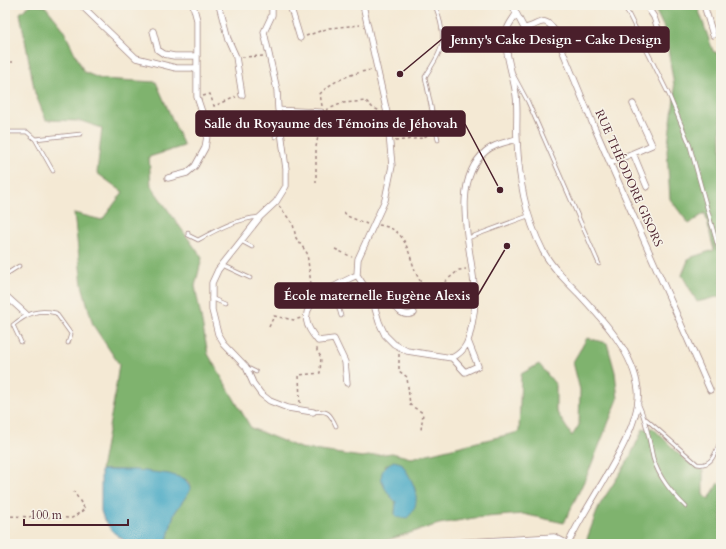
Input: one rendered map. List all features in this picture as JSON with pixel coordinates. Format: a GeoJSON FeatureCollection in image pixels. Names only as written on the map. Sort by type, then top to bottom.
{"type":"FeatureCollection","features":[{"type":"Feature","properties":{"kind":"street"},"geometry":{"type":"LineString","coordinates":[[81,5],[136,58],[176,68],[196,68]]}},
{"type":"Feature","properties":{"kind":"street"},"geometry":{"type":"LineString","coordinates":[[168,178],[187,173],[192,169],[205,148],[208,130],[198,97],[196,68],[197,20],[193,5]]}},
{"type":"Feature","properties":{"kind":"street"},"geometry":{"type":"LineString","coordinates":[[219,5],[225,32],[236,57],[242,95]]}},
{"type":"Feature","properties":{"kind":"street"},"geometry":{"type":"LineString","coordinates":[[272,5],[272,15],[264,32],[277,90],[287,181],[285,190],[276,202],[260,217],[214,276],[211,298],[214,320],[218,334],[224,344],[246,367],[253,383],[270,401],[312,412]]}},
{"type":"Feature","properties":{"kind":"street"},"geometry":{"type":"LineString","coordinates":[[290,5],[300,38]]}},
{"type":"Feature","properties":{"kind":"street"},"geometry":{"type":"LineString","coordinates":[[363,5],[387,113],[391,142],[392,166],[385,200],[358,259],[357,275],[372,298],[379,322],[385,335],[400,348],[441,358],[452,358],[465,349],[475,305],[465,211],[466,188],[473,166],[487,150],[517,139]]}},
{"type":"Feature","properties":{"kind":"street","name":"RUE THÉODORE GISORS"},"geometry":{"type":"LineString","coordinates":[[512,5],[524,28],[545,22],[550,23],[554,30],[610,163],[710,390]]}},
{"type":"Feature","properties":{"kind":"street"},"geometry":{"type":"LineString","coordinates":[[646,5],[654,17],[658,29]]}},
{"type":"Feature","properties":{"kind":"street"},"geometry":{"type":"LineString","coordinates":[[704,5],[713,35]]}},
{"type":"Feature","properties":{"kind":"street"},"geometry":{"type":"LineString","coordinates":[[432,544],[554,537],[568,544],[631,431],[638,403],[638,388],[630,364],[615,336],[557,272],[544,252],[528,216],[521,188],[517,139],[518,112],[506,40],[507,29],[516,14]]}},
{"type":"Feature","properties":{"kind":"street"},"geometry":{"type":"LineString","coordinates":[[153,31],[158,50],[164,54],[197,56]]}},
{"type":"Feature","properties":{"kind":"street"},"geometry":{"type":"LineString","coordinates":[[610,163],[652,144],[633,104]]}},
{"type":"Feature","properties":{"kind":"street"},"geometry":{"type":"LineString","coordinates":[[633,153],[647,187]]}},
{"type":"Feature","properties":{"kind":"street"},"geometry":{"type":"LineString","coordinates":[[347,383],[345,362],[334,339],[318,342],[307,324],[306,317],[313,302],[318,296],[357,275]]}},
{"type":"Feature","properties":{"kind":"street"},"geometry":{"type":"LineString","coordinates":[[372,298],[385,293],[399,311],[407,315],[414,313]]}},
{"type":"Feature","properties":{"kind":"street"},"geometry":{"type":"LineString","coordinates":[[5,295],[26,314]]}},
{"type":"Feature","properties":{"kind":"street"},"geometry":{"type":"LineString","coordinates":[[452,358],[465,372],[478,366],[468,341]]}},
{"type":"Feature","properties":{"kind":"lane"},"geometry":{"type":"LineString","coordinates":[[435,5],[441,21],[443,38],[441,53],[425,77],[438,140]]}},
{"type":"Feature","properties":{"kind":"lane"},"geometry":{"type":"LineString","coordinates":[[624,5],[669,95],[689,143],[721,258]]}},
{"type":"Feature","properties":{"kind":"lane"},"geometry":{"type":"LineString","coordinates":[[512,73],[528,102],[598,264]]}},
{"type":"Feature","properties":{"kind":"lane"},"geometry":{"type":"LineString","coordinates":[[278,110],[322,111]]}},
{"type":"Feature","properties":{"kind":"lane"},"geometry":{"type":"LineString","coordinates":[[275,137],[281,126]]}},
{"type":"Feature","properties":{"kind":"lane"},"geometry":{"type":"LineString","coordinates":[[5,132],[27,132],[35,139],[53,171]]}},
{"type":"Feature","properties":{"kind":"lane"},"geometry":{"type":"LineString","coordinates":[[35,139],[80,134]]}},
{"type":"Feature","properties":{"kind":"lane"},"geometry":{"type":"LineString","coordinates":[[468,238],[489,232],[528,216]]}},
{"type":"Feature","properties":{"kind":"lane"},"geometry":{"type":"LineString","coordinates":[[188,232],[188,235],[198,240],[226,225],[245,219],[260,217]]}},
{"type":"Feature","properties":{"kind":"lane"},"geometry":{"type":"LineString","coordinates":[[241,241],[252,247]]}},
{"type":"Feature","properties":{"kind":"lane"},"geometry":{"type":"LineString","coordinates":[[222,265],[250,278]]}},
{"type":"Feature","properties":{"kind":"lane"},"geometry":{"type":"LineString","coordinates":[[5,275],[19,266]]}},
{"type":"Feature","properties":{"kind":"lane"},"geometry":{"type":"LineString","coordinates":[[334,287],[341,316]]}},
{"type":"Feature","properties":{"kind":"lane"},"geometry":{"type":"LineString","coordinates":[[211,298],[225,304]]}},
{"type":"Feature","properties":{"kind":"lane"},"geometry":{"type":"LineString","coordinates":[[20,342],[13,324],[26,314],[43,311],[56,313],[71,334],[68,343]]}},
{"type":"Feature","properties":{"kind":"lane"},"geometry":{"type":"LineString","coordinates":[[246,367],[256,372]]}},
{"type":"Feature","properties":{"kind":"lane"},"geometry":{"type":"LineString","coordinates":[[638,403],[644,418],[658,471],[672,493],[686,507]]}},
{"type":"Feature","properties":{"kind":"lane"},"geometry":{"type":"LineString","coordinates":[[312,412],[324,410],[331,415],[336,426]]}},
{"type":"Feature","properties":{"kind":"lane"},"geometry":{"type":"LineString","coordinates":[[644,418],[697,464],[706,464],[710,462],[721,440]]}},
{"type":"Feature","properties":{"kind":"path"},"geometry":{"type":"LineString","coordinates":[[300,38],[329,28],[367,24]]}},
{"type":"Feature","properties":{"kind":"path"},"geometry":{"type":"LineString","coordinates":[[236,57],[269,56]]}},
{"type":"Feature","properties":{"kind":"path"},"geometry":{"type":"LineString","coordinates":[[5,62],[13,62]]}},
{"type":"Feature","properties":{"kind":"path"},"geometry":{"type":"LineString","coordinates":[[316,183],[316,147],[322,111],[320,94],[326,88],[342,79],[378,69]]}},
{"type":"Feature","properties":{"kind":"path"},"geometry":{"type":"LineString","coordinates":[[198,97],[210,94],[214,106],[242,95]]}},
{"type":"Feature","properties":{"kind":"path"},"geometry":{"type":"LineString","coordinates":[[322,111],[343,103],[366,101],[373,108],[387,113]]}},
{"type":"Feature","properties":{"kind":"path"},"geometry":{"type":"LineString","coordinates":[[391,142],[422,138],[436,132]]}},
{"type":"Feature","properties":{"kind":"path"},"geometry":{"type":"LineString","coordinates":[[276,202],[293,224],[296,238],[307,253],[311,284],[318,296]]}},
{"type":"Feature","properties":{"kind":"path"},"geometry":{"type":"LineString","coordinates":[[344,212],[347,216],[393,230],[404,239],[416,274],[427,290],[431,293],[459,270],[472,268]]}},
{"type":"Feature","properties":{"kind":"path"},"geometry":{"type":"LineString","coordinates":[[335,249],[358,259]]}},
{"type":"Feature","properties":{"kind":"path"},"geometry":{"type":"LineString","coordinates":[[269,327],[274,316],[294,320],[306,317]]}},
{"type":"Feature","properties":{"kind":"path"},"geometry":{"type":"LineString","coordinates":[[300,410],[299,376],[320,373],[321,357],[317,351],[318,342]]}},
{"type":"Feature","properties":{"kind":"path"},"geometry":{"type":"LineString","coordinates":[[400,348],[399,371],[407,377],[410,406],[424,413],[421,430]]}},
{"type":"Feature","properties":{"kind":"path"},"geometry":{"type":"LineString","coordinates":[[5,516],[72,518],[85,509],[74,492]]}},
{"type":"Feature","properties":{"kind":"green space"},"geometry":{"type":"Polygon","coordinates":[[[30,5],[45,6],[62,27],[84,72],[101,79],[156,82],[184,146],[149,157],[151,186],[202,258],[195,286],[208,354],[251,428],[300,448],[362,457],[392,453],[411,458],[519,432],[521,374],[539,364],[556,385],[556,411],[572,436],[579,425],[580,390],[573,362],[587,338],[607,343],[615,372],[618,399],[588,473],[564,523],[523,514],[474,518],[439,524],[374,544],[166,544],[174,514],[191,489],[190,484],[186,480],[178,477],[156,473],[101,470],[119,364],[93,325],[82,285],[74,213],[102,220],[123,192],[97,173],[102,128],[81,121],[46,120],[35,93],[20,13],[30,5]],[[386,465],[383,470],[382,475],[384,485],[396,502],[395,514],[416,491],[405,469],[386,465]]]}},
{"type":"Feature","properties":{"kind":"green space"},"geometry":{"type":"Polygon","coordinates":[[[653,5],[697,5],[713,51],[721,55],[721,296],[697,302],[682,275],[689,258],[714,250],[705,213],[689,224],[670,199],[667,151],[675,92],[665,30],[653,5]]]}},
{"type":"Feature","properties":{"kind":"green space"},"geometry":{"type":"Polygon","coordinates":[[[653,428],[684,459],[703,471],[703,495],[709,499],[718,483],[721,485],[721,544],[585,544],[599,506],[628,461],[643,429],[653,428]]]}},
{"type":"Feature","properties":{"kind":"water"},"geometry":{"type":"Polygon","coordinates":[[[394,461],[401,463],[410,477],[415,491],[415,505],[407,518],[397,517],[395,514],[396,502],[387,492],[382,480],[383,470],[387,465],[394,461]]]}},
{"type":"Feature","properties":{"kind":"water"},"geometry":{"type":"Polygon","coordinates":[[[101,470],[136,470],[169,474],[185,479],[191,489],[174,514],[166,544],[129,544],[113,532],[104,520],[101,511],[101,470]]]}},
{"type":"Feature","properties":{"kind":"place","name":"Jenny's Cake Design - Cake Design"},"geometry":{"type":"Point","coordinates":[400,74]}},
{"type":"Feature","properties":{"kind":"place","name":"Salle du Royaume des Témoins de Jéhovah"},"geometry":{"type":"Point","coordinates":[500,190]}},
{"type":"Feature","properties":{"kind":"place","name":"École maternelle Eugène Alexis"},"geometry":{"type":"Point","coordinates":[507,246]}}]}
